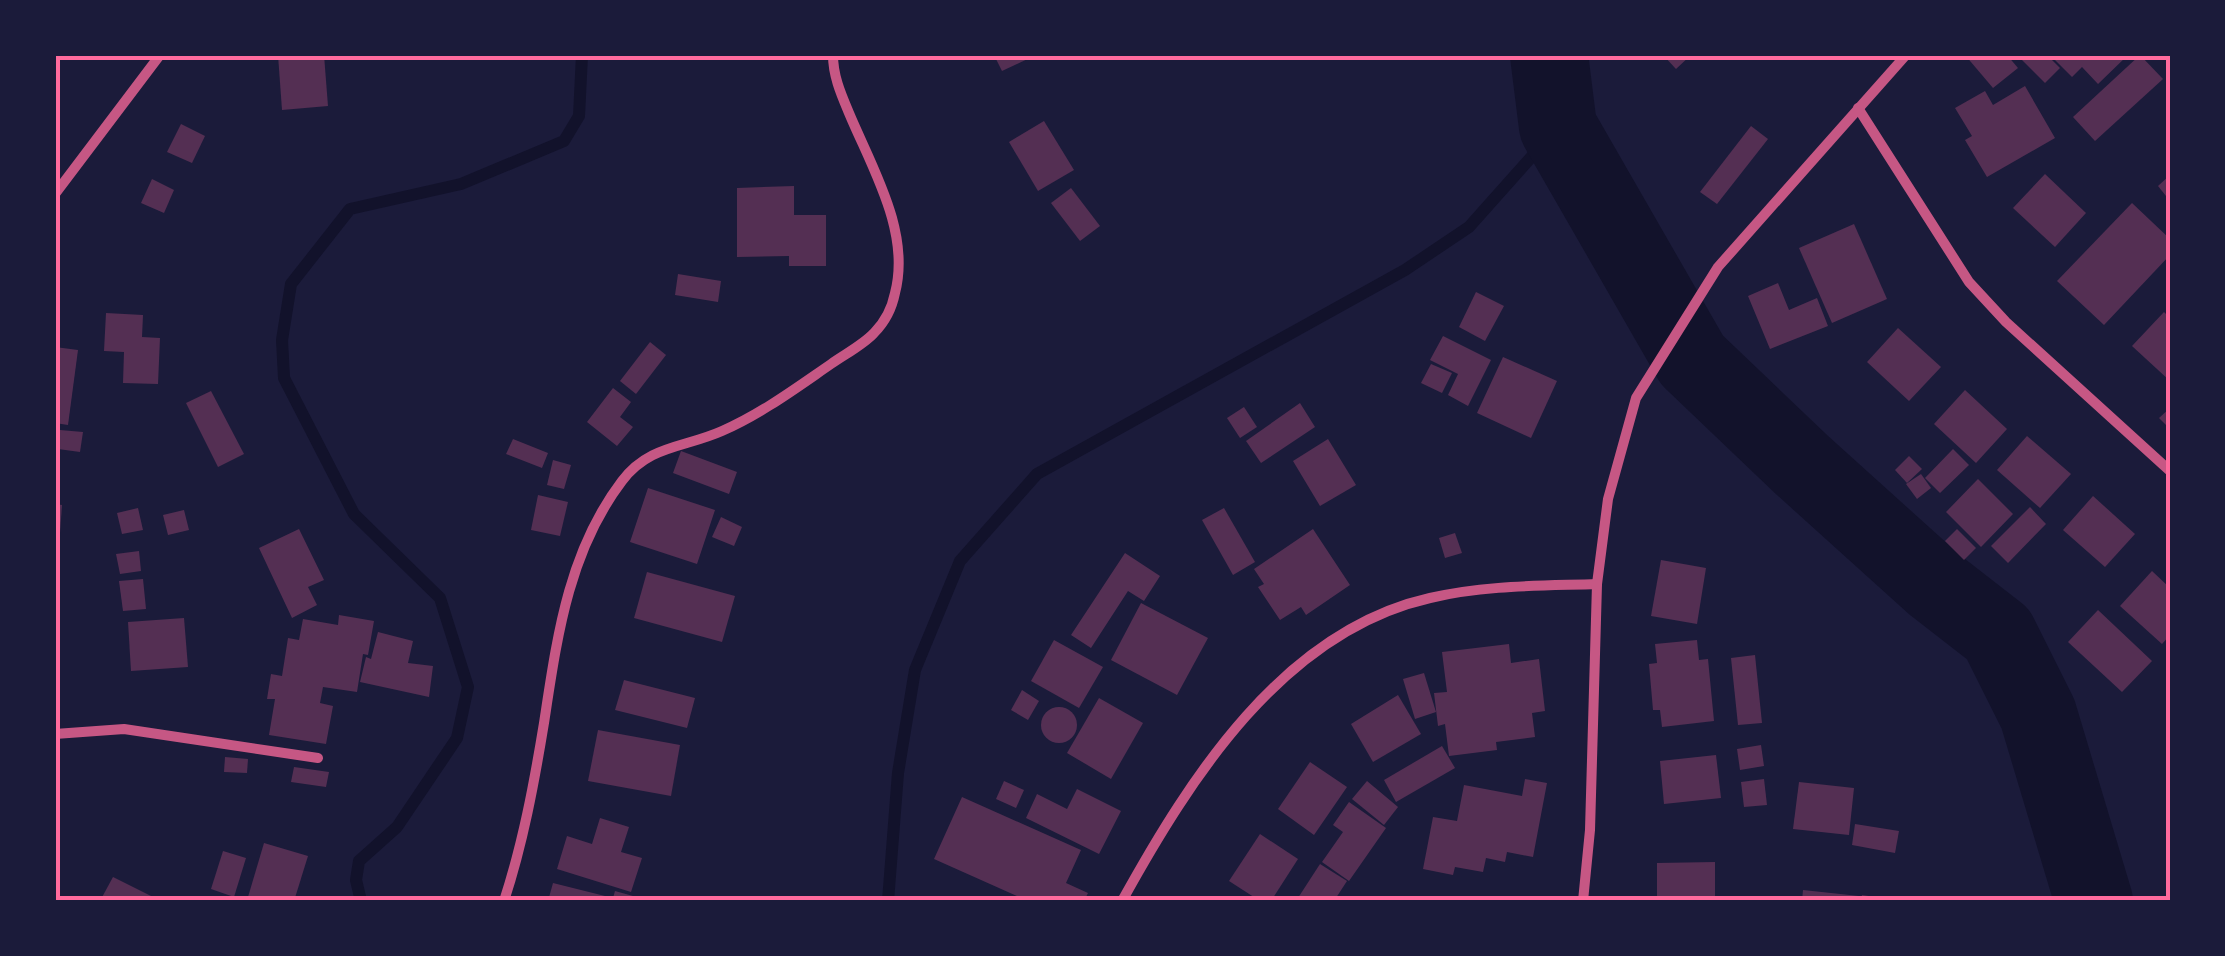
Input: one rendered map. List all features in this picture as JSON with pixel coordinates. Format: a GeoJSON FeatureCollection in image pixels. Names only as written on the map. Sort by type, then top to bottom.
{"type":"FeatureCollection","features":[{"type":"Feature","properties":{"kind":"street"},"geometry":{"type":"LineString","coordinates":[[55,194],[160,55]]}},
{"type":"Feature","properties":{"kind":"street"},"geometry":{"type":"LineString","coordinates":[[504,901],[518,860],[553,651],[573,573],[623,480],[643,458],[720,432],[762,411],[873,335],[889,314],[897,289],[898,246],[885,194],[838,86],[833,55]]}},
{"type":"Feature","properties":{"kind":"street"},"geometry":{"type":"LineString","coordinates":[[1583,901],[1590,830],[1597,584],[1608,500],[1624,430],[1636,398],[1718,267],[1906,55]]}},
{"type":"Feature","properties":{"kind":"street"},"geometry":{"type":"LineString","coordinates":[[1858,108],[1969,282],[2006,322],[2170,471]]}},
{"type":"Feature","properties":{"kind":"street"},"geometry":{"type":"LineString","coordinates":[[1122,901],[1157,838],[1229,737],[1293,668],[1361,623],[1425,599],[1479,588],[1597,584]]}},
{"type":"Feature","properties":{"kind":"street"},"geometry":{"type":"LineString","coordinates":[[55,734],[124,729],[318,758]]}},
{"type":"Feature","properties":{"kind":"building"},"geometry":{"type":"Polygon","coordinates":[[[278,55],[324,55],[328,106],[282,110],[278,55]]]}},
{"type":"Feature","properties":{"kind":"building"},"geometry":{"type":"Polygon","coordinates":[[[481,55],[481,59],[450,58],[481,55]]]}},
{"type":"Feature","properties":{"kind":"building"},"geometry":{"type":"Polygon","coordinates":[[[994,55],[1036,55],[1002,71],[994,55]]]}},
{"type":"Feature","properties":{"kind":"building"},"geometry":{"type":"Polygon","coordinates":[[[1663,55],[1691,55],[1676,69],[1663,55]]]}},
{"type":"Feature","properties":{"kind":"building"},"geometry":{"type":"Polygon","coordinates":[[[1965,55],[2007,55],[2018,68],[1993,88],[1965,55]]]}},
{"type":"Feature","properties":{"kind":"building"},"geometry":{"type":"Polygon","coordinates":[[[2017,55],[2047,55],[2060,68],[2045,83],[2017,55]]]}},
{"type":"Feature","properties":{"kind":"building"},"geometry":{"type":"Polygon","coordinates":[[[2050,55],[2128,55],[2098,84],[2082,67],[2072,77],[2050,55]]]}},
{"type":"Feature","properties":{"kind":"building"},"geometry":{"type":"Polygon","coordinates":[[[2140,55],[2163,79],[2095,141],[2073,117],[2140,55]]]}},
{"type":"Feature","properties":{"kind":"building"},"geometry":{"type":"Polygon","coordinates":[[[2025,86],[2055,138],[1987,177],[1965,140],[1972,136],[1955,108],[1985,91],[1993,105],[2025,86]]]}},
{"type":"Feature","properties":{"kind":"building"},"geometry":{"type":"Polygon","coordinates":[[[1044,121],[1074,170],[1038,191],[1009,142],[1044,121]]]}},
{"type":"Feature","properties":{"kind":"building"},"geometry":{"type":"Polygon","coordinates":[[[181,124],[205,136],[192,163],[167,152],[181,124]]]}},
{"type":"Feature","properties":{"kind":"building"},"geometry":{"type":"Polygon","coordinates":[[[1751,126],[1768,139],[1717,204],[1700,192],[1751,126]]]}},
{"type":"Feature","properties":{"kind":"building"},"geometry":{"type":"Polygon","coordinates":[[[2045,174],[2086,213],[2055,247],[2013,208],[2045,174]]]}},
{"type":"Feature","properties":{"kind":"building"},"geometry":{"type":"Polygon","coordinates":[[[2170,175],[2170,201],[2158,186],[2170,175]]]}},
{"type":"Feature","properties":{"kind":"building"},"geometry":{"type":"Polygon","coordinates":[[[152,179],[174,190],[164,213],[141,203],[152,179]]]}},
{"type":"Feature","properties":{"kind":"building"},"geometry":{"type":"Polygon","coordinates":[[[794,186],[794,215],[826,215],[826,266],[789,266],[789,256],[737,257],[737,188],[794,186]]]}},
{"type":"Feature","properties":{"kind":"building"},"geometry":{"type":"Polygon","coordinates":[[[1071,188],[1100,226],[1080,241],[1051,203],[1071,188]]]}},
{"type":"Feature","properties":{"kind":"building"},"geometry":{"type":"Polygon","coordinates":[[[2132,203],[2170,239],[2170,255],[2104,325],[2057,281],[2132,203]]]}},
{"type":"Feature","properties":{"kind":"building"},"geometry":{"type":"Polygon","coordinates":[[[1854,224],[1887,299],[1832,323],[1799,248],[1854,224]]]}},
{"type":"Feature","properties":{"kind":"building"},"geometry":{"type":"Polygon","coordinates":[[[678,274],[721,281],[718,302],[675,295],[678,274]]]}},
{"type":"Feature","properties":{"kind":"building"},"geometry":{"type":"Polygon","coordinates":[[[1778,283],[1789,310],[1817,298],[1828,326],[1770,349],[1748,296],[1778,283]]]}},
{"type":"Feature","properties":{"kind":"building"},"geometry":{"type":"Polygon","coordinates":[[[1476,292],[1504,306],[1485,341],[1459,327],[1476,292]]]}},
{"type":"Feature","properties":{"kind":"building"},"geometry":{"type":"Polygon","coordinates":[[[2164,312],[2170,318],[2170,381],[2132,346],[2164,312]]]}},
{"type":"Feature","properties":{"kind":"building"},"geometry":{"type":"Polygon","coordinates":[[[106,313],[143,315],[142,337],[160,338],[158,384],[123,383],[124,352],[104,351],[106,313]]]}},
{"type":"Feature","properties":{"kind":"building"},"geometry":{"type":"Polygon","coordinates":[[[1898,328],[1941,367],[1909,401],[1867,362],[1898,328]]]}},
{"type":"Feature","properties":{"kind":"building"},"geometry":{"type":"Polygon","coordinates":[[[1443,336],[1491,360],[1468,406],[1448,395],[1458,374],[1430,360],[1443,336]]]}},
{"type":"Feature","properties":{"kind":"building"},"geometry":{"type":"Polygon","coordinates":[[[650,342],[666,355],[636,394],[620,381],[650,342]]]}},
{"type":"Feature","properties":{"kind":"building"},"geometry":{"type":"Polygon","coordinates":[[[55,347],[78,350],[68,425],[55,423],[55,347]]]}},
{"type":"Feature","properties":{"kind":"building"},"geometry":{"type":"Polygon","coordinates":[[[1503,357],[1557,381],[1531,438],[1477,413],[1503,357]]]}},
{"type":"Feature","properties":{"kind":"building"},"geometry":{"type":"Polygon","coordinates":[[[1431,364],[1452,373],[1442,393],[1421,383],[1431,364]]]}},
{"type":"Feature","properties":{"kind":"building"},"geometry":{"type":"Polygon","coordinates":[[[613,388],[631,402],[620,417],[633,427],[617,446],[587,422],[613,388]]]}},
{"type":"Feature","properties":{"kind":"building"},"geometry":{"type":"Polygon","coordinates":[[[1965,390],[2007,429],[1976,463],[1934,424],[1965,390]]]}},
{"type":"Feature","properties":{"kind":"building"},"geometry":{"type":"Polygon","coordinates":[[[211,391],[244,454],[218,467],[186,403],[211,391]]]}},
{"type":"Feature","properties":{"kind":"building"},"geometry":{"type":"Polygon","coordinates":[[[1300,403],[1315,427],[1261,463],[1246,441],[1300,403]]]}},
{"type":"Feature","properties":{"kind":"building"},"geometry":{"type":"Polygon","coordinates":[[[1244,407],[1257,427],[1240,438],[1227,418],[1244,407]]]}},
{"type":"Feature","properties":{"kind":"building"},"geometry":{"type":"Polygon","coordinates":[[[2170,408],[2170,429],[2159,418],[2170,408]]]}},
{"type":"Feature","properties":{"kind":"building"},"geometry":{"type":"Polygon","coordinates":[[[60,430],[83,432],[80,452],[58,449],[60,430]]]}},
{"type":"Feature","properties":{"kind":"building"},"geometry":{"type":"Polygon","coordinates":[[[2027,436],[2071,474],[2040,508],[1997,470],[2027,436]]]}},
{"type":"Feature","properties":{"kind":"building"},"geometry":{"type":"Polygon","coordinates":[[[513,439],[548,453],[542,468],[506,454],[513,439]]]}},
{"type":"Feature","properties":{"kind":"building"},"geometry":{"type":"Polygon","coordinates":[[[1328,439],[1356,485],[1320,506],[1293,461],[1328,439]]]}},
{"type":"Feature","properties":{"kind":"building"},"geometry":{"type":"Polygon","coordinates":[[[1953,449],[1969,465],[1940,493],[1925,478],[1953,449]]]}},
{"type":"Feature","properties":{"kind":"building"},"geometry":{"type":"Polygon","coordinates":[[[681,451],[737,472],[729,494],[673,473],[681,451]]]}},
{"type":"Feature","properties":{"kind":"building"},"geometry":{"type":"Polygon","coordinates":[[[1909,456],[1922,469],[1907,483],[1895,470],[1909,456]]]}},
{"type":"Feature","properties":{"kind":"building"},"geometry":{"type":"Polygon","coordinates":[[[553,460],[571,465],[564,489],[547,485],[553,460]]]}},
{"type":"Feature","properties":{"kind":"building"},"geometry":{"type":"Polygon","coordinates":[[[1921,474],[1931,488],[1917,499],[1906,484],[1921,474]]]}},
{"type":"Feature","properties":{"kind":"building"},"geometry":{"type":"Polygon","coordinates":[[[1978,479],[2013,514],[1981,547],[1946,512],[1978,479]]]}},
{"type":"Feature","properties":{"kind":"building"},"geometry":{"type":"Polygon","coordinates":[[[648,488],[715,510],[697,564],[630,542],[648,488]]]}},
{"type":"Feature","properties":{"kind":"building"},"geometry":{"type":"Polygon","coordinates":[[[538,495],[568,502],[560,536],[531,530],[538,495]]]}},
{"type":"Feature","properties":{"kind":"building"},"geometry":{"type":"Polygon","coordinates":[[[2093,496],[2135,534],[2105,567],[2063,530],[2093,496]]]}},
{"type":"Feature","properties":{"kind":"building"},"geometry":{"type":"Polygon","coordinates":[[[55,504],[62,505],[60,533],[55,532],[55,504]]]}},
{"type":"Feature","properties":{"kind":"building"},"geometry":{"type":"Polygon","coordinates":[[[2030,507],[2046,524],[2008,563],[1991,546],[2030,507]]]}},
{"type":"Feature","properties":{"kind":"building"},"geometry":{"type":"Polygon","coordinates":[[[138,508],[143,530],[122,534],[117,513],[138,508]]]}},
{"type":"Feature","properties":{"kind":"building"},"geometry":{"type":"Polygon","coordinates":[[[1224,508],[1255,562],[1233,575],[1202,520],[1224,508]]]}},
{"type":"Feature","properties":{"kind":"building"},"geometry":{"type":"Polygon","coordinates":[[[184,510],[189,530],[168,535],[163,515],[184,510]]]}},
{"type":"Feature","properties":{"kind":"building"},"geometry":{"type":"Polygon","coordinates":[[[721,517],[742,527],[734,546],[712,537],[721,517]]]}},
{"type":"Feature","properties":{"kind":"building"},"geometry":{"type":"Polygon","coordinates":[[[299,529],[324,580],[308,587],[317,605],[292,618],[259,548],[299,529]]]}},
{"type":"Feature","properties":{"kind":"building"},"geometry":{"type":"Polygon","coordinates":[[[1313,529],[1350,585],[1306,615],[1301,607],[1280,620],[1258,587],[1264,584],[1254,569],[1313,529]]]}},
{"type":"Feature","properties":{"kind":"building"},"geometry":{"type":"Polygon","coordinates":[[[1957,529],[1976,548],[1964,560],[1945,541],[1957,529]]]}},
{"type":"Feature","properties":{"kind":"building"},"geometry":{"type":"Polygon","coordinates":[[[1455,533],[1462,553],[1445,558],[1439,538],[1455,533]]]}},
{"type":"Feature","properties":{"kind":"building"},"geometry":{"type":"Polygon","coordinates":[[[139,551],[141,571],[120,574],[116,554],[139,551]]]}},
{"type":"Feature","properties":{"kind":"building"},"geometry":{"type":"Polygon","coordinates":[[[1125,553],[1160,576],[1144,601],[1128,591],[1091,648],[1071,635],[1125,553]]]}},
{"type":"Feature","properties":{"kind":"building"},"geometry":{"type":"Polygon","coordinates":[[[1661,560],[1706,568],[1697,624],[1651,616],[1661,560]]]}},
{"type":"Feature","properties":{"kind":"building"},"geometry":{"type":"Polygon","coordinates":[[[2152,571],[2170,588],[2170,635],[2162,644],[2120,606],[2152,571]]]}},
{"type":"Feature","properties":{"kind":"building"},"geometry":{"type":"Polygon","coordinates":[[[647,572],[735,596],[722,642],[634,618],[647,572]]]}},
{"type":"Feature","properties":{"kind":"building"},"geometry":{"type":"Polygon","coordinates":[[[143,579],[146,609],[123,611],[119,581],[143,579]]]}},
{"type":"Feature","properties":{"kind":"building"},"geometry":{"type":"Polygon","coordinates":[[[1141,603],[1208,638],[1177,695],[1111,660],[1141,603]]]}},
{"type":"Feature","properties":{"kind":"building"},"geometry":{"type":"Polygon","coordinates":[[[2098,610],[2152,661],[2122,692],[2068,642],[2098,610]]]}},
{"type":"Feature","properties":{"kind":"building"},"geometry":{"type":"Polygon","coordinates":[[[339,615],[374,621],[368,655],[363,654],[357,692],[323,687],[320,703],[333,706],[326,744],[269,735],[275,699],[267,699],[271,674],[282,676],[288,638],[299,640],[303,619],[338,625],[339,615]]]}},
{"type":"Feature","properties":{"kind":"building"},"geometry":{"type":"Polygon","coordinates":[[[184,618],[188,667],[131,671],[128,622],[184,618]]]}},
{"type":"Feature","properties":{"kind":"building"},"geometry":{"type":"Polygon","coordinates":[[[378,632],[413,641],[408,663],[433,666],[429,697],[360,682],[378,632]]]}},
{"type":"Feature","properties":{"kind":"building"},"geometry":{"type":"Polygon","coordinates":[[[1054,640],[1103,667],[1079,708],[1031,681],[1054,640]]]}},
{"type":"Feature","properties":{"kind":"building"},"geometry":{"type":"Polygon","coordinates":[[[1697,640],[1699,660],[1708,659],[1714,721],[1662,727],[1660,710],[1653,710],[1649,664],[1657,663],[1655,644],[1697,640]]]}},
{"type":"Feature","properties":{"kind":"building"},"geometry":{"type":"Polygon","coordinates":[[[1509,644],[1511,663],[1539,659],[1545,711],[1532,713],[1535,737],[1496,742],[1497,750],[1449,756],[1445,724],[1438,726],[1434,693],[1447,692],[1442,652],[1509,644]]]}},
{"type":"Feature","properties":{"kind":"building"},"geometry":{"type":"Polygon","coordinates":[[[1755,655],[1762,723],[1738,725],[1731,658],[1755,655]]]}},
{"type":"Feature","properties":{"kind":"building"},"geometry":{"type":"Polygon","coordinates":[[[1424,673],[1436,712],[1415,719],[1403,679],[1424,673]]]}},
{"type":"Feature","properties":{"kind":"building"},"geometry":{"type":"Polygon","coordinates":[[[624,680],[695,698],[687,728],[615,710],[624,680]]]}},
{"type":"Feature","properties":{"kind":"building"},"geometry":{"type":"Polygon","coordinates":[[[1022,690],[1039,701],[1028,720],[1011,710],[1022,690]]]}},
{"type":"Feature","properties":{"kind":"building"},"geometry":{"type":"Polygon","coordinates":[[[1398,695],[1421,734],[1373,762],[1351,724],[1398,695]]]}},
{"type":"Feature","properties":{"kind":"building"},"geometry":{"type":"Polygon","coordinates":[[[1099,698],[1143,723],[1111,779],[1067,753],[1099,698]]]}},
{"type":"Feature","properties":{"kind":"building"},"geometry":{"type":"Polygon","coordinates":[[[1059,707],[1072,712],[1077,725],[1072,738],[1059,743],[1046,738],[1041,725],[1046,712],[1059,707]]]}},
{"type":"Feature","properties":{"kind":"building"},"geometry":{"type":"Polygon","coordinates":[[[598,730],[680,745],[671,796],[588,781],[598,730]]]}},
{"type":"Feature","properties":{"kind":"building"},"geometry":{"type":"Polygon","coordinates":[[[1761,745],[1764,766],[1740,770],[1737,749],[1761,745]]]}},
{"type":"Feature","properties":{"kind":"building"},"geometry":{"type":"Polygon","coordinates":[[[1442,746],[1455,768],[1396,802],[1384,780],[1442,746]]]}},
{"type":"Feature","properties":{"kind":"building"},"geometry":{"type":"Polygon","coordinates":[[[1716,755],[1721,798],[1664,804],[1660,761],[1716,755]]]}},
{"type":"Feature","properties":{"kind":"building"},"geometry":{"type":"Polygon","coordinates":[[[225,757],[248,759],[247,773],[224,772],[225,757]]]}},
{"type":"Feature","properties":{"kind":"building"},"geometry":{"type":"Polygon","coordinates":[[[1310,762],[1347,787],[1314,835],[1278,809],[1310,762]]]}},
{"type":"Feature","properties":{"kind":"building"},"geometry":{"type":"Polygon","coordinates":[[[294,767],[329,772],[326,787],[291,782],[294,767]]]}},
{"type":"Feature","properties":{"kind":"building"},"geometry":{"type":"Polygon","coordinates":[[[1525,779],[1547,783],[1533,857],[1507,852],[1505,862],[1486,858],[1483,872],[1455,867],[1453,875],[1423,869],[1433,817],[1457,821],[1464,785],[1522,796],[1525,779]]]}},
{"type":"Feature","properties":{"kind":"building"},"geometry":{"type":"Polygon","coordinates":[[[1764,779],[1767,805],[1744,807],[1741,782],[1764,779]]]}},
{"type":"Feature","properties":{"kind":"building"},"geometry":{"type":"Polygon","coordinates":[[[1004,781],[1024,790],[1016,808],[996,799],[1004,781]]]}},
{"type":"Feature","properties":{"kind":"building"},"geometry":{"type":"Polygon","coordinates":[[[1367,781],[1398,807],[1384,825],[1352,799],[1367,781]]]}},
{"type":"Feature","properties":{"kind":"building"},"geometry":{"type":"Polygon","coordinates":[[[1799,782],[1854,788],[1849,835],[1793,829],[1799,782]]]}},
{"type":"Feature","properties":{"kind":"building"},"geometry":{"type":"Polygon","coordinates":[[[1077,789],[1121,811],[1099,854],[1026,818],[1037,794],[1067,809],[1077,789]]]}},
{"type":"Feature","properties":{"kind":"building"},"geometry":{"type":"Polygon","coordinates":[[[962,797],[1081,850],[1066,883],[1088,893],[1084,901],[1028,901],[934,859],[962,797]]]}},
{"type":"Feature","properties":{"kind":"building"},"geometry":{"type":"Polygon","coordinates":[[[1349,802],[1386,828],[1349,881],[1322,862],[1343,832],[1333,825],[1349,802]]]}},
{"type":"Feature","properties":{"kind":"building"},"geometry":{"type":"Polygon","coordinates":[[[600,818],[629,827],[621,852],[642,858],[631,892],[557,869],[567,836],[592,844],[600,818]]]}},
{"type":"Feature","properties":{"kind":"building"},"geometry":{"type":"Polygon","coordinates":[[[1855,824],[1899,831],[1895,853],[1852,845],[1855,824]]]}},
{"type":"Feature","properties":{"kind":"building"},"geometry":{"type":"Polygon","coordinates":[[[1260,834],[1298,859],[1271,901],[1260,901],[1229,881],[1260,834]]]}},
{"type":"Feature","properties":{"kind":"building"},"geometry":{"type":"Polygon","coordinates":[[[264,843],[308,856],[294,901],[259,901],[248,897],[264,843]]]}},
{"type":"Feature","properties":{"kind":"building"},"geometry":{"type":"Polygon","coordinates":[[[223,851],[246,858],[234,897],[211,889],[223,851]]]}},
{"type":"Feature","properties":{"kind":"building"},"geometry":{"type":"Polygon","coordinates":[[[1715,862],[1715,901],[1657,901],[1657,863],[1715,862]]]}},
{"type":"Feature","properties":{"kind":"building"},"geometry":{"type":"Polygon","coordinates":[[[1320,864],[1347,881],[1334,901],[1296,901],[1320,864]]]}},
{"type":"Feature","properties":{"kind":"building"},"geometry":{"type":"Polygon","coordinates":[[[113,877],[151,896],[148,901],[100,901],[113,877]]]}},
{"type":"Feature","properties":{"kind":"building"},"geometry":{"type":"Polygon","coordinates":[[[553,883],[613,898],[615,891],[633,896],[631,901],[548,901],[553,883]]]}},
{"type":"Feature","properties":{"kind":"building"},"geometry":{"type":"Polygon","coordinates":[[[1803,890],[1859,896],[1859,901],[1802,901],[1803,890]]]}},
{"type":"Feature","properties":{"kind":"building"},"geometry":{"type":"Polygon","coordinates":[[[1862,895],[1889,899],[1889,901],[1861,901],[1862,895]]]}},
{"type":"Feature","properties":{"kind":"waterway"},"geometry":{"type":"LineString","coordinates":[[361,901],[356,880],[359,861],[397,827],[457,738],[468,687],[440,598],[354,514],[284,378],[282,340],[291,284],[350,209],[461,184],[564,141],[579,116],[582,55]]}},
{"type":"Feature","properties":{"kind":"waterway"},"geometry":{"type":"LineString","coordinates":[[1549,55],[1558,127],[1692,360],[1935,585],[1998,634],[2038,714],[2094,901]]}},
{"type":"Feature","properties":{"kind":"waterway"},"geometry":{"type":"LineString","coordinates":[[888,901],[898,773],[915,670],[960,561],[1037,474],[1405,270],[1469,227],[1558,127]]}}]}
